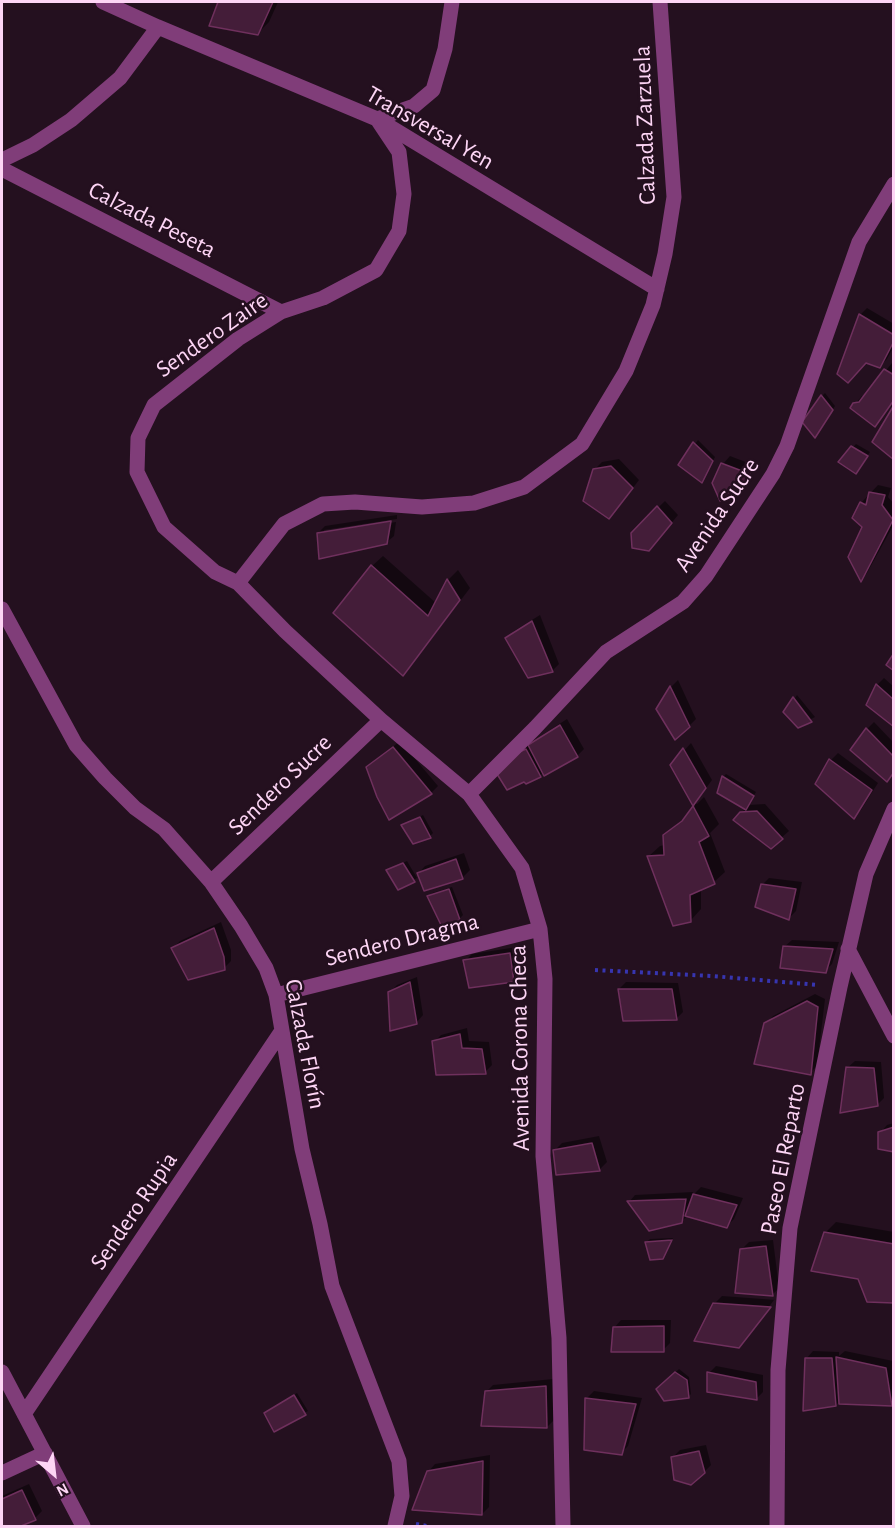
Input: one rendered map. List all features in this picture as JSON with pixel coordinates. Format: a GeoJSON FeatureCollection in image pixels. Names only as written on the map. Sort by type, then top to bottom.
{"type":"FeatureCollection","features":[{"type":"Feature","properties":{"kind":"street","name":"Transversal Yen"},"geometry":{"type":"LineString","coordinates":[[103,2],[377,118],[657,289]]}},
{"type":"Feature","properties":{"kind":"street"},"geometry":{"type":"LineString","coordinates":[[377,118],[414,106],[433,90],[445,49],[452,2]]}},
{"type":"Feature","properties":{"kind":"street","name":"Calzada Zarzuela"},"geometry":{"type":"LineString","coordinates":[[238,583],[284,524],[322,504],[355,502],[422,507],[474,502],[524,488],[582,444],[626,371],[653,305],[665,254],[674,197],[660,2]]}},
{"type":"Feature","properties":{"kind":"street"},"geometry":{"type":"LineString","coordinates":[[2,160],[33,145],[71,120],[120,78],[158,27]]}},
{"type":"Feature","properties":{"kind":"street","name":"Sendero Zaire"},"geometry":{"type":"LineString","coordinates":[[238,583],[214,572],[164,527],[137,472],[138,438],[154,405],[238,339],[281,312],[323,298],[375,270],[399,231],[405,194],[399,152],[377,118]]}},
{"type":"Feature","properties":{"kind":"street","name":"Calzada Peseta"},"geometry":{"type":"LineString","coordinates":[[2,169],[281,312]]}},
{"type":"Feature","properties":{"kind":"street","name":"Avenida Sucre"},"geometry":{"type":"LineString","coordinates":[[470,794],[536,728],[606,652],[683,602],[706,576],[773,474],[787,446],[859,242],[894,184]]}},
{"type":"Feature","properties":{"kind":"street","name":"Avenida Corona Checa"},"geometry":{"type":"LineString","coordinates":[[238,583],[285,631],[381,720],[470,794],[522,868],[540,929],[545,979],[543,1156],[559,1338],[563,1527]]}},
{"type":"Feature","properties":{"kind":"street","name":"Calzada Florín"},"geometry":{"type":"LineString","coordinates":[[2,609],[76,745],[135,808],[164,829],[211,882],[266,968],[276,995],[302,1149],[332,1286],[399,1461],[402,1496],[395,1527]]}},
{"type":"Feature","properties":{"kind":"street","name":"Sendero Sucre"},"geometry":{"type":"LineString","coordinates":[[211,882],[381,720]]}},
{"type":"Feature","properties":{"kind":"street","name":"Paseo El Reparto"},"geometry":{"type":"LineString","coordinates":[[777,1527],[778,1370],[790,1228],[848,949],[866,874],[894,809]]}},
{"type":"Feature","properties":{"kind":"street","name":"Sendero Dragma"},"geometry":{"type":"LineString","coordinates":[[276,995],[540,929]]}},
{"type":"Feature","properties":{"kind":"street"},"geometry":{"type":"LineString","coordinates":[[848,949],[894,1036]]}},
{"type":"Feature","properties":{"kind":"street","name":"Sendero Rupia"},"geometry":{"type":"LineString","coordinates":[[24,1414],[281,1032]]}},
{"type":"Feature","properties":{"kind":"street"},"geometry":{"type":"LineString","coordinates":[[2,1372],[84,1527]]}},
{"type":"Feature","properties":{"kind":"street"},"geometry":{"type":"LineString","coordinates":[[2,1473],[45,1453]]}},
{"type":"Feature","properties":{"kind":"path"},"geometry":{"type":"LineString","coordinates":[[595,970],[712,976],[840,987]]}},
{"type":"Feature","properties":{"kind":"building"},"geometry":{"type":"Polygon","coordinates":[[[218,2],[273,2],[258,35],[209,26],[218,2]]]}},
{"type":"Feature","properties":{"kind":"building"},"geometry":{"type":"Polygon","coordinates":[[[859,314],[894,335],[894,341],[880,368],[866,363],[848,383],[837,374],[859,314]]]}},
{"type":"Feature","properties":{"kind":"building"},"geometry":{"type":"Polygon","coordinates":[[[884,369],[894,375],[894,400],[875,427],[850,408],[853,403],[859,402],[884,369]]]}},
{"type":"Feature","properties":{"kind":"building"},"geometry":{"type":"Polygon","coordinates":[[[821,395],[833,410],[815,438],[802,422],[821,395]]]}},
{"type":"Feature","properties":{"kind":"building"},"geometry":{"type":"Polygon","coordinates":[[[894,405],[894,460],[872,442],[894,405]]]}},
{"type":"Feature","properties":{"kind":"building"},"geometry":{"type":"Polygon","coordinates":[[[693,442],[713,461],[702,483],[678,465],[693,442]]]}},
{"type":"Feature","properties":{"kind":"building"},"geometry":{"type":"Polygon","coordinates":[[[851,446],[868,456],[856,474],[838,462],[851,446]]]}},
{"type":"Feature","properties":{"kind":"building"},"geometry":{"type":"Polygon","coordinates":[[[721,463],[750,474],[737,495],[720,501],[712,483],[721,463]]]}},
{"type":"Feature","properties":{"kind":"building"},"geometry":{"type":"Polygon","coordinates":[[[611,466],[633,488],[609,519],[583,501],[593,469],[611,466]]]}},
{"type":"Feature","properties":{"kind":"building"},"geometry":{"type":"Polygon","coordinates":[[[869,492],[885,495],[882,505],[893,520],[861,582],[848,557],[862,527],[852,518],[860,502],[866,505],[869,492]]]}},
{"type":"Feature","properties":{"kind":"building"},"geometry":{"type":"Polygon","coordinates":[[[657,506],[672,523],[649,551],[632,548],[631,533],[657,506]]]}},
{"type":"Feature","properties":{"kind":"building"},"geometry":{"type":"Polygon","coordinates":[[[391,521],[387,544],[319,559],[317,533],[391,521]]]}},
{"type":"Feature","properties":{"kind":"building"},"geometry":{"type":"Polygon","coordinates":[[[371,565],[428,616],[447,579],[460,600],[403,676],[333,613],[371,565]]]}},
{"type":"Feature","properties":{"kind":"building"},"geometry":{"type":"Polygon","coordinates":[[[532,621],[553,672],[528,678],[505,638],[532,621]]]}},
{"type":"Feature","properties":{"kind":"building"},"geometry":{"type":"Polygon","coordinates":[[[894,653],[894,671],[886,665],[894,653]]]}},
{"type":"Feature","properties":{"kind":"building"},"geometry":{"type":"Polygon","coordinates":[[[876,684],[894,700],[894,727],[866,705],[876,684]]]}},
{"type":"Feature","properties":{"kind":"building"},"geometry":{"type":"Polygon","coordinates":[[[670,686],[690,727],[675,740],[656,709],[670,686]]]}},
{"type":"Feature","properties":{"kind":"building"},"geometry":{"type":"Polygon","coordinates":[[[793,697],[812,722],[798,728],[783,712],[793,697]]]}},
{"type":"Feature","properties":{"kind":"building"},"geometry":{"type":"Polygon","coordinates":[[[560,725],[578,757],[544,776],[528,745],[560,725]]]}},
{"type":"Feature","properties":{"kind":"building"},"geometry":{"type":"Polygon","coordinates":[[[866,728],[894,757],[894,772],[887,782],[850,750],[866,728]]]}},
{"type":"Feature","properties":{"kind":"building"},"geometry":{"type":"Polygon","coordinates":[[[393,747],[432,794],[389,820],[377,797],[366,767],[393,747]]]}},
{"type":"Feature","properties":{"kind":"building"},"geometry":{"type":"Polygon","coordinates":[[[683,748],[706,788],[693,806],[670,765],[683,748]]]}},
{"type":"Feature","properties":{"kind":"building"},"geometry":{"type":"Polygon","coordinates":[[[526,749],[541,777],[507,790],[497,774],[513,755],[526,749]]]}},
{"type":"Feature","properties":{"kind":"building"},"geometry":{"type":"Polygon","coordinates":[[[829,759],[872,790],[854,819],[815,784],[829,759]]]}},
{"type":"Feature","properties":{"kind":"building"},"geometry":{"type":"Polygon","coordinates":[[[722,776],[754,796],[746,810],[717,793],[722,776]]]}},
{"type":"Feature","properties":{"kind":"building"},"geometry":{"type":"Polygon","coordinates":[[[693,806],[709,836],[699,842],[715,884],[690,895],[691,922],[673,926],[647,856],[664,855],[663,835],[682,821],[693,806]]]}},
{"type":"Feature","properties":{"kind":"building"},"geometry":{"type":"Polygon","coordinates":[[[757,811],[783,839],[771,849],[733,820],[740,812],[757,811]]]}},
{"type":"Feature","properties":{"kind":"building"},"geometry":{"type":"Polygon","coordinates":[[[420,817],[431,838],[413,844],[401,825],[420,817]]]}},
{"type":"Feature","properties":{"kind":"building"},"geometry":{"type":"Polygon","coordinates":[[[456,859],[463,879],[424,891],[417,873],[456,859]]]}},
{"type":"Feature","properties":{"kind":"building"},"geometry":{"type":"Polygon","coordinates":[[[403,863],[415,882],[398,890],[386,870],[403,863]]]}},
{"type":"Feature","properties":{"kind":"building"},"geometry":{"type":"Polygon","coordinates":[[[761,884],[796,889],[789,920],[755,907],[761,884]]]}},
{"type":"Feature","properties":{"kind":"building"},"geometry":{"type":"Polygon","coordinates":[[[449,889],[460,920],[441,925],[427,896],[449,889]]]}},
{"type":"Feature","properties":{"kind":"building"},"geometry":{"type":"Polygon","coordinates":[[[214,928],[224,957],[225,970],[188,980],[171,948],[214,928]]]}},
{"type":"Feature","properties":{"kind":"building"},"geometry":{"type":"Polygon","coordinates":[[[783,946],[833,949],[826,973],[780,968],[783,946]]]}},
{"type":"Feature","properties":{"kind":"building"},"geometry":{"type":"Polygon","coordinates":[[[510,953],[514,982],[469,988],[463,960],[510,953]]]}},
{"type":"Feature","properties":{"kind":"building"},"geometry":{"type":"Polygon","coordinates":[[[410,982],[417,1024],[390,1031],[388,992],[410,982]]]}},
{"type":"Feature","properties":{"kind":"building"},"geometry":{"type":"Polygon","coordinates":[[[618,989],[672,989],[677,1020],[623,1021],[618,989]]]}},
{"type":"Feature","properties":{"kind":"building"},"geometry":{"type":"Polygon","coordinates":[[[807,1001],[818,1007],[811,1075],[754,1064],[764,1023],[807,1001]]]}},
{"type":"Feature","properties":{"kind":"building"},"geometry":{"type":"Polygon","coordinates":[[[460,1034],[462,1048],[482,1049],[486,1074],[436,1075],[432,1041],[460,1034]]]}},
{"type":"Feature","properties":{"kind":"building"},"geometry":{"type":"Polygon","coordinates":[[[846,1067],[874,1068],[878,1106],[840,1113],[846,1067]]]}},
{"type":"Feature","properties":{"kind":"building"},"geometry":{"type":"Polygon","coordinates":[[[894,1127],[894,1152],[878,1149],[878,1132],[894,1127]]]}},
{"type":"Feature","properties":{"kind":"building"},"geometry":{"type":"Polygon","coordinates":[[[592,1143],[600,1171],[556,1175],[553,1150],[592,1143]]]}},
{"type":"Feature","properties":{"kind":"building"},"geometry":{"type":"Polygon","coordinates":[[[693,1194],[737,1205],[727,1228],[685,1216],[693,1194]]]}},
{"type":"Feature","properties":{"kind":"building"},"geometry":{"type":"Polygon","coordinates":[[[686,1199],[682,1223],[649,1231],[627,1201],[686,1199]]]}},
{"type":"Feature","properties":{"kind":"building"},"geometry":{"type":"Polygon","coordinates":[[[824,1232],[894,1244],[894,1303],[867,1302],[858,1279],[811,1271],[824,1232]]]}},
{"type":"Feature","properties":{"kind":"building"},"geometry":{"type":"Polygon","coordinates":[[[672,1240],[663,1259],[650,1260],[645,1242],[672,1240]]]}},
{"type":"Feature","properties":{"kind":"building"},"geometry":{"type":"Polygon","coordinates":[[[766,1246],[773,1296],[735,1293],[740,1249],[766,1246]]]}},
{"type":"Feature","properties":{"kind":"building"},"geometry":{"type":"Polygon","coordinates":[[[713,1303],[771,1307],[739,1348],[694,1341],[713,1303]]]}},
{"type":"Feature","properties":{"kind":"building"},"geometry":{"type":"Polygon","coordinates":[[[664,1326],[664,1352],[611,1352],[613,1327],[664,1326]]]}},
{"type":"Feature","properties":{"kind":"building"},"geometry":{"type":"Polygon","coordinates":[[[836,1357],[886,1368],[892,1406],[839,1404],[836,1357]]]}},
{"type":"Feature","properties":{"kind":"building"},"geometry":{"type":"Polygon","coordinates":[[[805,1358],[832,1358],[836,1406],[803,1411],[805,1358]]]}},
{"type":"Feature","properties":{"kind":"building"},"geometry":{"type":"Polygon","coordinates":[[[675,1372],[687,1380],[689,1398],[664,1401],[656,1389],[675,1372]]]}},
{"type":"Feature","properties":{"kind":"building"},"geometry":{"type":"Polygon","coordinates":[[[707,1372],[756,1382],[757,1400],[707,1392],[707,1372]]]}},
{"type":"Feature","properties":{"kind":"building"},"geometry":{"type":"Polygon","coordinates":[[[546,1386],[547,1428],[481,1426],[485,1391],[546,1386]]]}},
{"type":"Feature","properties":{"kind":"building"},"geometry":{"type":"Polygon","coordinates":[[[294,1395],[306,1415],[274,1432],[264,1413],[294,1395]]]}},
{"type":"Feature","properties":{"kind":"building"},"geometry":{"type":"Polygon","coordinates":[[[585,1398],[636,1404],[622,1455],[584,1450],[585,1398]]]}},
{"type":"Feature","properties":{"kind":"building"},"geometry":{"type":"Polygon","coordinates":[[[699,1451],[705,1473],[691,1485],[674,1480],[671,1457],[699,1451]]]}},
{"type":"Feature","properties":{"kind":"building"},"geometry":{"type":"Polygon","coordinates":[[[483,1461],[482,1515],[412,1510],[427,1471],[483,1461]]]}},
{"type":"Feature","properties":{"kind":"building"},"geometry":{"type":"Polygon","coordinates":[[[22,1490],[36,1520],[21,1526],[2,1526],[2,1499],[22,1490]]]}}]}
